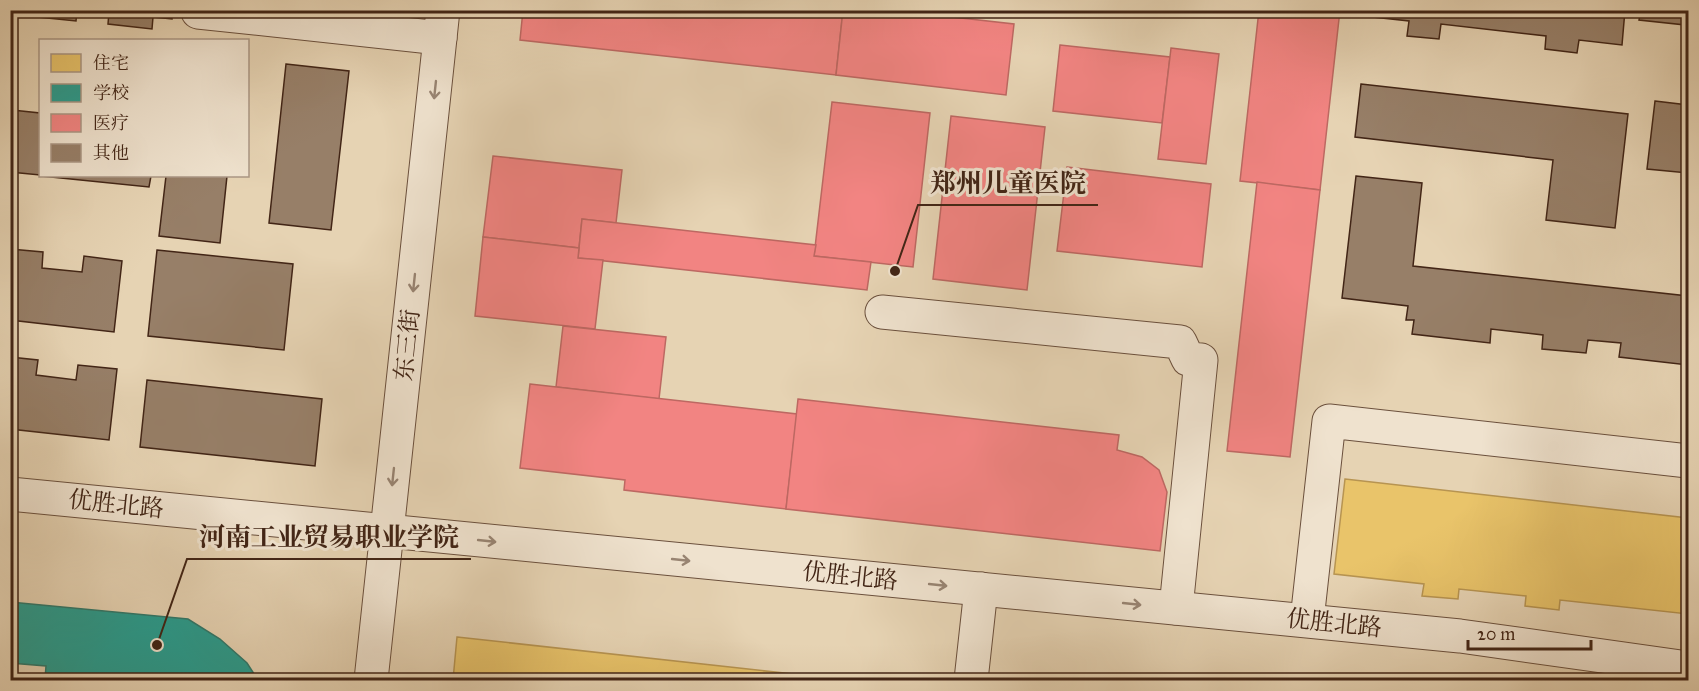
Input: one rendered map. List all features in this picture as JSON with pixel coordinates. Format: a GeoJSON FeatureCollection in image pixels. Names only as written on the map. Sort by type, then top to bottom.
{"type":"FeatureCollection","features":[{"type":"Feature","properties":{"kind":"street"},"geometry":{"type":"LineString","coordinates":[[198,12],[442,24]]}},
{"type":"Feature","properties":{"kind":"street","name":"东三街"},"geometry":{"type":"LineString","coordinates":[[371,681],[442,24]]}},
{"type":"Feature","properties":{"kind":"street"},"geometry":{"type":"LineString","coordinates":[[882,312],[1180,342],[1188,359],[1201,360],[1176,608]]}},
{"type":"Feature","properties":{"kind":"street"},"geometry":{"type":"LineString","coordinates":[[1307,620],[1329,421],[1689,461]]}},
{"type":"Feature","properties":{"kind":"street","name":"优胜北路"},"geometry":{"type":"LineString","coordinates":[[10,494],[1307,620],[1460,636],[1689,668]]}},
{"type":"Feature","properties":{"kind":"street"},"geometry":{"type":"LineString","coordinates":[[971,681],[981,589]]}},
{"type":"Feature","properties":{"kind":"building: 住宅"},"geometry":{"type":"Polygon","coordinates":[[[1345,479],[1688,518],[1688,614],[1560,600],[1559,610],[1525,606],[1526,596],[1459,589],[1458,599],[1422,596],[1424,584],[1334,574],[1345,479]]]}},
{"type":"Feature","properties":{"kind":"building: 住宅"},"geometry":{"type":"Polygon","coordinates":[[[457,637],[847,680],[453,680],[457,637]]]}},
{"type":"Feature","properties":{"kind":"building: 学校"},"geometry":{"type":"Polygon","coordinates":[[[10,602],[188,619],[220,639],[247,663],[258,680],[45,679],[46,666],[10,663],[10,602]]]}},
{"type":"Feature","properties":{"kind":"building: 医疗"},"geometry":{"type":"Polygon","coordinates":[[[523,10],[843,10],[836,75],[520,40],[523,10]]]}},
{"type":"Feature","properties":{"kind":"building: 医疗"},"geometry":{"type":"Polygon","coordinates":[[[843,10],[890,10],[1014,24],[1006,95],[836,75],[843,10]]]}},
{"type":"Feature","properties":{"kind":"building: 医疗"},"geometry":{"type":"Polygon","coordinates":[[[1259,10],[1340,10],[1320,190],[1240,181],[1259,10]]]}},
{"type":"Feature","properties":{"kind":"building: 医疗"},"geometry":{"type":"Polygon","coordinates":[[[1060,45],[1170,57],[1162,123],[1053,111],[1060,45]]]}},
{"type":"Feature","properties":{"kind":"building: 医疗"},"geometry":{"type":"Polygon","coordinates":[[[1171,48],[1219,54],[1206,164],[1158,159],[1171,48]]]}},
{"type":"Feature","properties":{"kind":"building: 医疗"},"geometry":{"type":"Polygon","coordinates":[[[832,102],[930,113],[913,267],[814,256],[832,102]]]}},
{"type":"Feature","properties":{"kind":"building: 医疗"},"geometry":{"type":"Polygon","coordinates":[[[951,116],[1045,127],[1027,290],[933,279],[951,116]]]}},
{"type":"Feature","properties":{"kind":"building: 医疗"},"geometry":{"type":"Polygon","coordinates":[[[493,156],[622,170],[616,223],[582,219],[579,248],[483,237],[493,156]]]}},
{"type":"Feature","properties":{"kind":"building: 医疗"},"geometry":{"type":"Polygon","coordinates":[[[1067,167],[1211,184],[1202,267],[1057,251],[1067,167]]]}},
{"type":"Feature","properties":{"kind":"building: 医疗"},"geometry":{"type":"Polygon","coordinates":[[[1257,182],[1320,190],[1290,457],[1227,451],[1257,182]]]}},
{"type":"Feature","properties":{"kind":"building: 医疗"},"geometry":{"type":"Polygon","coordinates":[[[582,219],[816,245],[814,256],[871,262],[867,290],[578,258],[582,219]]]}},
{"type":"Feature","properties":{"kind":"building: 医疗"},"geometry":{"type":"Polygon","coordinates":[[[483,237],[579,248],[578,258],[603,260],[595,329],[475,316],[483,237]]]}},
{"type":"Feature","properties":{"kind":"building: 医疗"},"geometry":{"type":"Polygon","coordinates":[[[563,326],[666,337],[659,399],[556,387],[563,326]]]}},
{"type":"Feature","properties":{"kind":"building: 医疗"},"geometry":{"type":"Polygon","coordinates":[[[530,384],[797,414],[786,509],[624,490],[625,480],[520,468],[530,384]]]}},
{"type":"Feature","properties":{"kind":"building: 医疗"},"geometry":{"type":"Polygon","coordinates":[[[798,399],[1119,435],[1117,450],[1142,457],[1159,470],[1167,492],[1160,551],[786,509],[798,399]]]}},
{"type":"Feature","properties":{"kind":"building: 其他"},"geometry":{"type":"Polygon","coordinates":[[[28,10],[77,10],[76,21],[28,16],[28,10]]]}},
{"type":"Feature","properties":{"kind":"building: 其他"},"geometry":{"type":"Polygon","coordinates":[[[95,10],[172,10],[172,19],[153,17],[152,29],[108,24],[109,12],[95,10]]]}},
{"type":"Feature","properties":{"kind":"building: 其他"},"geometry":{"type":"Polygon","coordinates":[[[1365,10],[1625,10],[1622,45],[1579,40],[1577,53],[1545,49],[1546,36],[1441,24],[1439,39],[1407,36],[1409,21],[1364,16],[1365,10]]]}},
{"type":"Feature","properties":{"kind":"building: 其他"},"geometry":{"type":"Polygon","coordinates":[[[1641,10],[1688,10],[1688,39],[1683,39],[1685,25],[1639,20],[1641,10]]]}},
{"type":"Feature","properties":{"kind":"building: 其他"},"geometry":{"type":"Polygon","coordinates":[[[286,64],[349,71],[331,230],[269,223],[286,64]]]}},
{"type":"Feature","properties":{"kind":"building: 其他"},"geometry":{"type":"Polygon","coordinates":[[[1361,84],[1628,114],[1615,228],[1546,220],[1553,160],[1355,137],[1361,84]]]}},
{"type":"Feature","properties":{"kind":"building: 其他"},"geometry":{"type":"Polygon","coordinates":[[[1655,101],[1688,105],[1688,173],[1647,169],[1655,101]]]}},
{"type":"Feature","properties":{"kind":"building: 其他"},"geometry":{"type":"Polygon","coordinates":[[[12,110],[39,113],[39,175],[10,172],[12,110]]]}},
{"type":"Feature","properties":{"kind":"building: 其他"},"geometry":{"type":"Polygon","coordinates":[[[1356,176],[1422,183],[1413,266],[1688,296],[1688,365],[1619,357],[1621,343],[1588,340],[1586,353],[1542,349],[1543,335],[1491,329],[1490,343],[1412,334],[1414,320],[1406,320],[1408,306],[1342,298],[1356,176]]]}},
{"type":"Feature","properties":{"kind":"building: 其他"},"geometry":{"type":"Polygon","coordinates":[[[51,177],[151,177],[149,187],[51,177]]]}},
{"type":"Feature","properties":{"kind":"building: 其他"},"geometry":{"type":"Polygon","coordinates":[[[166,177],[227,177],[220,243],[159,236],[166,177]]]}},
{"type":"Feature","properties":{"kind":"building: 其他"},"geometry":{"type":"Polygon","coordinates":[[[10,249],[43,252],[42,268],[82,272],[84,256],[122,261],[114,332],[10,320],[10,249]]]}},
{"type":"Feature","properties":{"kind":"building: 其他"},"geometry":{"type":"Polygon","coordinates":[[[157,250],[293,264],[284,350],[148,336],[157,250]]]}},
{"type":"Feature","properties":{"kind":"building: 其他"},"geometry":{"type":"Polygon","coordinates":[[[10,357],[38,360],[36,375],[76,380],[78,365],[117,369],[109,440],[10,429],[10,357]]]}},
{"type":"Feature","properties":{"kind":"building: 其他"},"geometry":{"type":"Polygon","coordinates":[[[147,380],[322,399],[315,466],[140,447],[147,380]]]}},
{"type":"Feature","properties":{"kind":"place","name":"郑州儿童医院"},"geometry":{"type":"Point","coordinates":[895,271]}},
{"type":"Feature","properties":{"kind":"place","name":"河南工业贸易职业学院"},"geometry":{"type":"Point","coordinates":[157,645]}}]}
